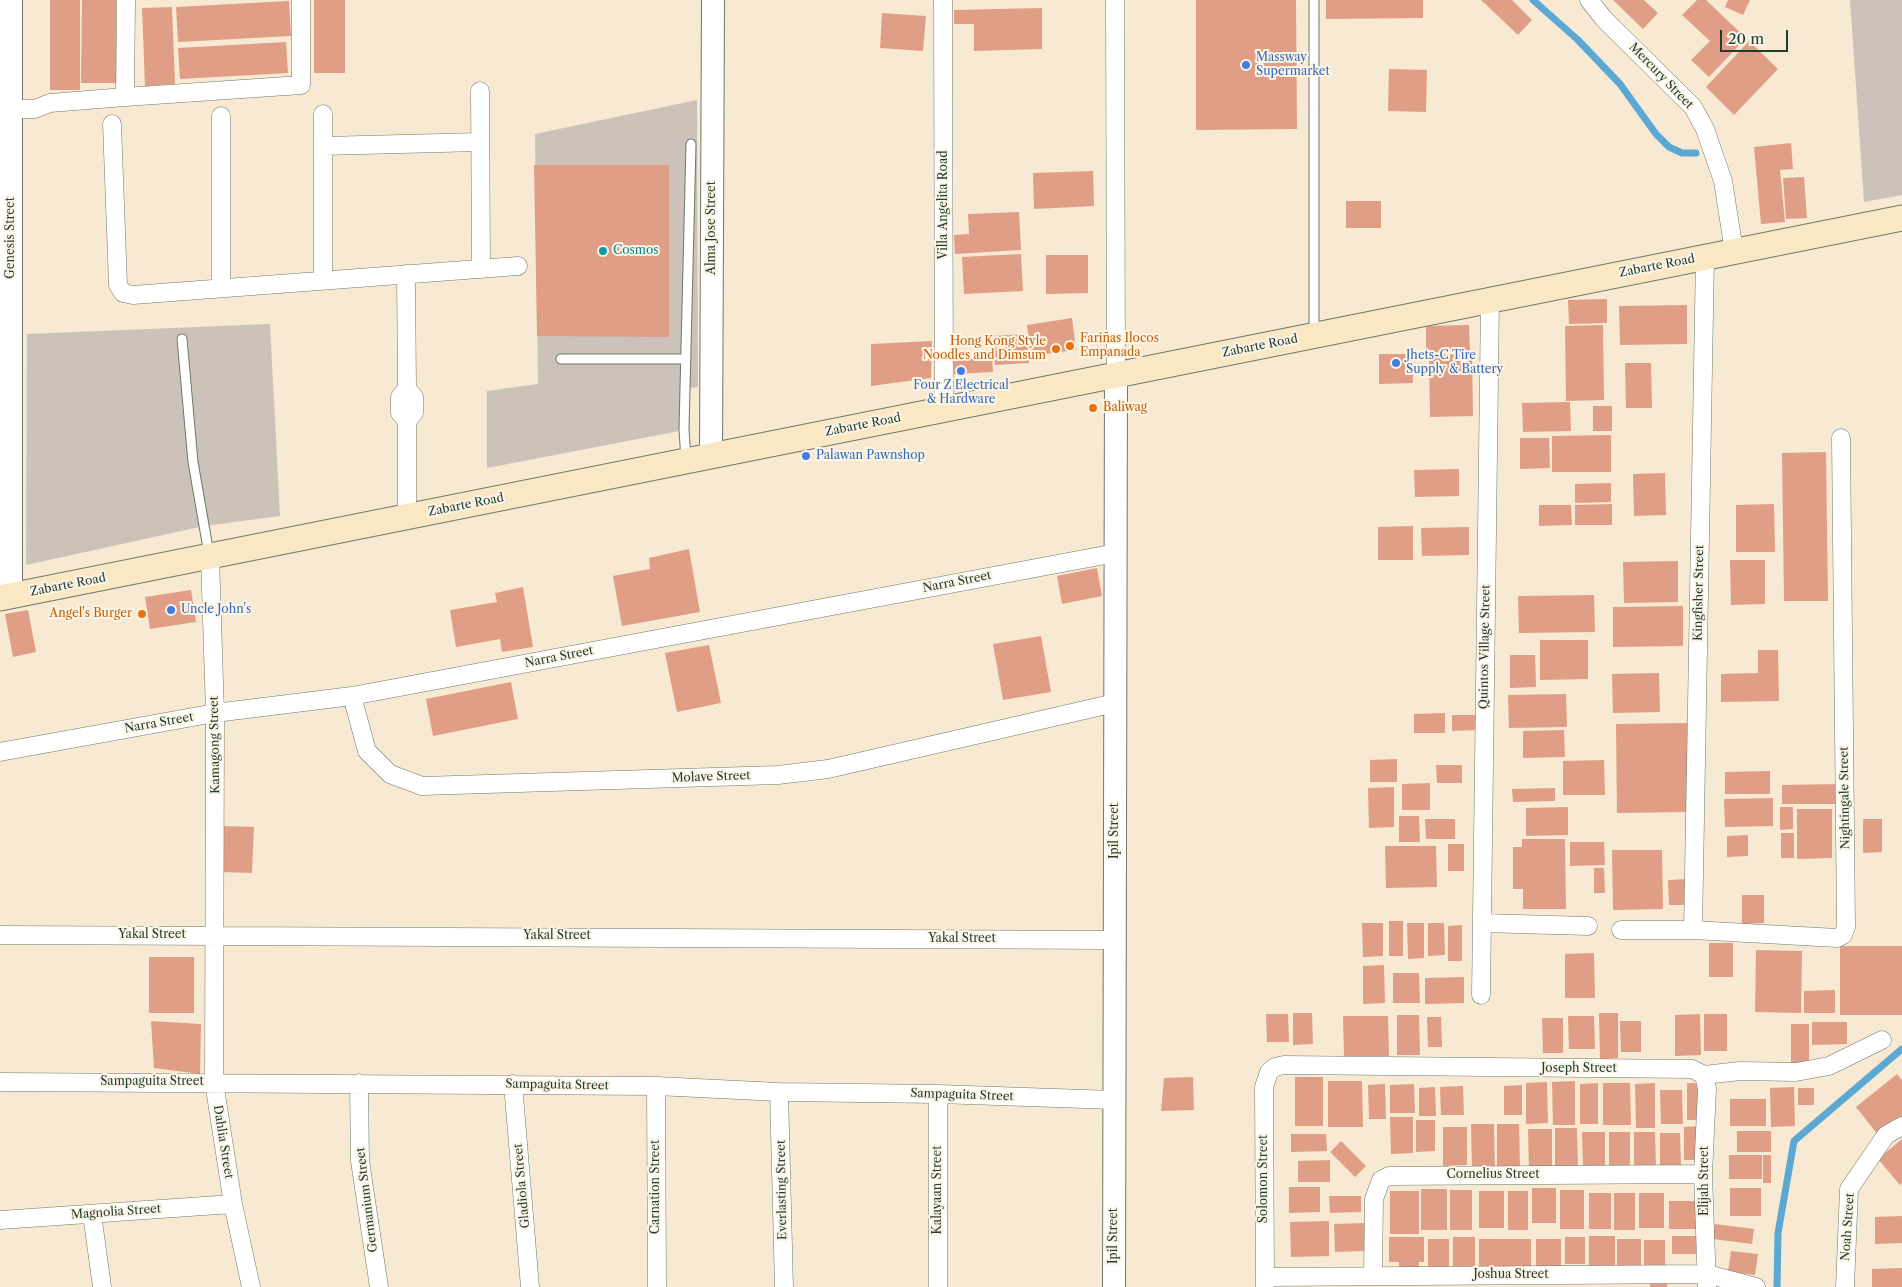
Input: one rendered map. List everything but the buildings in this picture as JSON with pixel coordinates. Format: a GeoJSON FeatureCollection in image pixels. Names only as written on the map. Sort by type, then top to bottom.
{"type":"FeatureCollection","features":[{"type":"Feature","properties":{"kind":"main road","name":"Zabarte Road"},"geometry":{"type":"LineString","coordinates":[[5,597],[1902,218]]}},
{"type":"Feature","properties":{"kind":"street","name":"Genesis Street"},"geometry":{"type":"LineString","coordinates":[[5,597],[12,0]]}},
{"type":"Feature","properties":{"kind":"street"},"geometry":{"type":"LineString","coordinates":[[125,97],[126,0]]}},
{"type":"Feature","properties":{"kind":"street"},"geometry":{"type":"LineString","coordinates":[[12,104],[35,109],[50,103],[301,85],[301,0]]}},
{"type":"Feature","properties":{"kind":"street","name":"Alma Jose Street"},"geometry":{"type":"LineString","coordinates":[[711,456],[713,0]]}},
{"type":"Feature","properties":{"kind":"street","name":"Villa Angelita Road"},"geometry":{"type":"LineString","coordinates":[[943,0],[944,409]]}},
{"type":"Feature","properties":{"kind":"street"},"geometry":{"type":"LineString","coordinates":[[1115,0],[1116,374]]}},
{"type":"Feature","properties":{"kind":"street","name":"Mercury Street"},"geometry":{"type":"LineString","coordinates":[[1589,0],[1604,18],[1692,107],[1705,129],[1723,180],[1734,251]]}},
{"type":"Feature","properties":{"kind":"street"},"geometry":{"type":"LineString","coordinates":[[480,91],[481,269]]}},
{"type":"Feature","properties":{"kind":"street"},"geometry":{"type":"LineString","coordinates":[[323,114],[323,280]]}},
{"type":"Feature","properties":{"kind":"street"},"geometry":{"type":"LineString","coordinates":[[221,116],[221,287]]}},
{"type":"Feature","properties":{"kind":"street"},"geometry":{"type":"LineString","coordinates":[[112,124],[118,285],[123,293],[133,295],[518,266]]}},
{"type":"Feature","properties":{"kind":"street"},"geometry":{"type":"LineString","coordinates":[[323,146],[480,142]]}},
{"type":"Feature","properties":{"kind":"street","name":"Kingfisher Street"},"geometry":{"type":"LineString","coordinates":[[1692,930],[1705,256]]}},
{"type":"Feature","properties":{"kind":"street"},"geometry":{"type":"LineString","coordinates":[[406,274],[407,390],[400,398],[400,413],[407,421],[407,517]]}},
{"type":"Feature","properties":{"kind":"street","name":"Quintos Village Street"},"geometry":{"type":"LineString","coordinates":[[1481,995],[1490,300]]}},
{"type":"Feature","properties":{"kind":"street","name":"Ipil Street"},"geometry":{"type":"LineString","coordinates":[[1114,1287],[1116,374]]}},
{"type":"Feature","properties":{"kind":"street","name":"Nightingale Street"},"geometry":{"type":"LineString","coordinates":[[1621,930],[1692,930],[1837,938],[1843,935],[1846,927],[1841,438]]}},
{"type":"Feature","properties":{"kind":"street","name":"Narra Street"},"geometry":{"type":"LineString","coordinates":[[0,752],[215,714],[352,696],[1116,552]]}},
{"type":"Feature","properties":{"kind":"street","name":"Kamagong Street"},"geometry":{"type":"LineString","coordinates":[[210,556],[215,714],[216,935]]}},
{"type":"Feature","properties":{"kind":"street","name":"Molave Street"},"geometry":{"type":"LineString","coordinates":[[352,696],[367,751],[390,774],[422,786],[778,775],[828,769],[1115,703]]}},
{"type":"Feature","properties":{"kind":"street"},"geometry":{"type":"LineString","coordinates":[[1482,924],[1588,926]]}},
{"type":"Feature","properties":{"kind":"street","name":"Yakal Street"},"geometry":{"type":"LineString","coordinates":[[0,935],[1114,940]]}},
{"type":"Feature","properties":{"kind":"street","name":"Dahlia Street"},"geometry":{"type":"LineString","coordinates":[[216,935],[213,1044],[214,1082],[233,1204],[251,1287]]}},
{"type":"Feature","properties":{"kind":"street","name":"Joseph Street"},"geometry":{"type":"LineString","coordinates":[[1269,1072],[1275,1067],[1284,1065],[1692,1069],[1704,1075],[1740,1071],[1808,1071],[1847,1058],[1882,1040]]}},
{"type":"Feature","properties":{"kind":"street","name":"Solomon Street"},"geometry":{"type":"LineString","coordinates":[[1265,1282],[1264,1087],[1269,1072]]}},
{"type":"Feature","properties":{"kind":"street","name":"Elijah Street"},"geometry":{"type":"LineString","coordinates":[[1704,1075],[1707,1090],[1703,1174],[1707,1280]]}},
{"type":"Feature","properties":{"kind":"street","name":"Sampaguita Street"},"geometry":{"type":"LineString","coordinates":[[0,1082],[656,1086],[779,1092],[938,1094],[1114,1100]]}},
{"type":"Feature","properties":{"kind":"street","name":"Germanium Street"},"geometry":{"type":"LineString","coordinates":[[359,1083],[360,1161],[379,1287]]}},
{"type":"Feature","properties":{"kind":"street","name":"Gladiola Street"},"geometry":{"type":"LineString","coordinates":[[513,1084],[530,1287]]}},
{"type":"Feature","properties":{"kind":"street","name":"Carnation Street"},"geometry":{"type":"LineString","coordinates":[[656,1086],[656,1287]]}},
{"type":"Feature","properties":{"kind":"street","name":"Everlasting Street"},"geometry":{"type":"LineString","coordinates":[[779,1092],[784,1287]]}},
{"type":"Feature","properties":{"kind":"street","name":"Kalayaan Street"},"geometry":{"type":"LineString","coordinates":[[938,1094],[938,1287]]}},
{"type":"Feature","properties":{"kind":"street","name":"Noah Street"},"geometry":{"type":"LineString","coordinates":[[1845,1287],[1849,1189],[1886,1135],[1902,1126]]}},
{"type":"Feature","properties":{"kind":"street","name":"Cornelius Street"},"geometry":{"type":"LineString","coordinates":[[1373,1276],[1374,1199],[1381,1180],[1389,1176],[1703,1174]]}},
{"type":"Feature","properties":{"kind":"street","name":"Magnolia Street"},"geometry":{"type":"LineString","coordinates":[[0,1220],[233,1204]]}},
{"type":"Feature","properties":{"kind":"street"},"geometry":{"type":"LineString","coordinates":[[92,1214],[102,1287]]}},
{"type":"Feature","properties":{"kind":"street","name":"Joshua Street"},"geometry":{"type":"LineString","coordinates":[[1265,1282],[1373,1276],[1707,1280],[1753,1286]]}},
{"type":"Feature","properties":{"kind":"lane"},"geometry":{"type":"LineString","coordinates":[[1314,0],[1314,335]]}},
{"type":"Feature","properties":{"kind":"lane"},"geometry":{"type":"LineString","coordinates":[[686,461],[684,429],[691,144]]}},
{"type":"Feature","properties":{"kind":"lane"},"geometry":{"type":"LineString","coordinates":[[182,339],[193,462],[210,556]]}},
{"type":"Feature","properties":{"kind":"lane"},"geometry":{"type":"LineString","coordinates":[[561,359],[686,358]]}},
{"type":"Feature","properties":{"kind":"shaded area"},"geometry":{"type":"Polygon","coordinates":[[[1850,0],[1902,0],[1902,195],[1864,202],[1850,0]]]}},
{"type":"Feature","properties":{"kind":"shaded area"},"geometry":{"type":"Polygon","coordinates":[[[697,100],[698,387],[688,388],[690,429],[487,468],[487,391],[538,384],[535,134],[697,100]]]}},
{"type":"Feature","properties":{"kind":"shaded area"},"geometry":{"type":"Polygon","coordinates":[[[270,324],[280,516],[204,526],[26,565],[27,334],[270,324]]]}},
{"type":"Feature","properties":{"kind":"waterway"},"geometry":{"type":"LineString","coordinates":[[1533,0],[1578,40],[1620,84],[1656,134],[1669,147],[1682,153],[1696,153]]}},
{"type":"Feature","properties":{"kind":"waterway"},"geometry":{"type":"LineString","coordinates":[[1777,1287],[1778,1233],[1794,1141],[1902,1049]]}},
{"type":"Feature","properties":{"kind":"place","name":"Massway Supermarket"},"geometry":{"type":"Point","coordinates":[1246,65]}},
{"type":"Feature","properties":{"kind":"place","name":"Cosmos"},"geometry":{"type":"Point","coordinates":[603,251]}},
{"type":"Feature","properties":{"kind":"place","name":"Fariñas Ilocos Empanada"},"geometry":{"type":"Point","coordinates":[1070,346]}},
{"type":"Feature","properties":{"kind":"place","name":"Hong Kong Style Noodles and Dimsum"},"geometry":{"type":"Point","coordinates":[1056,349]}},
{"type":"Feature","properties":{"kind":"place","name":"Jhets-C Tire Supply & Battery"},"geometry":{"type":"Point","coordinates":[1396,363]}},
{"type":"Feature","properties":{"kind":"place","name":"Four Z Electrical & Hardware"},"geometry":{"type":"Point","coordinates":[961,371]}},
{"type":"Feature","properties":{"kind":"place","name":"Baliwag"},"geometry":{"type":"Point","coordinates":[1093,408]}},
{"type":"Feature","properties":{"kind":"place","name":"Palawan Pawnshop"},"geometry":{"type":"Point","coordinates":[806,456]}},
{"type":"Feature","properties":{"kind":"place","name":"Uncle John's"},"geometry":{"type":"Point","coordinates":[171,610]}},
{"type":"Feature","properties":{"kind":"place","name":"Angel's Burger"},"geometry":{"type":"Point","coordinates":[142,614]}}]}
